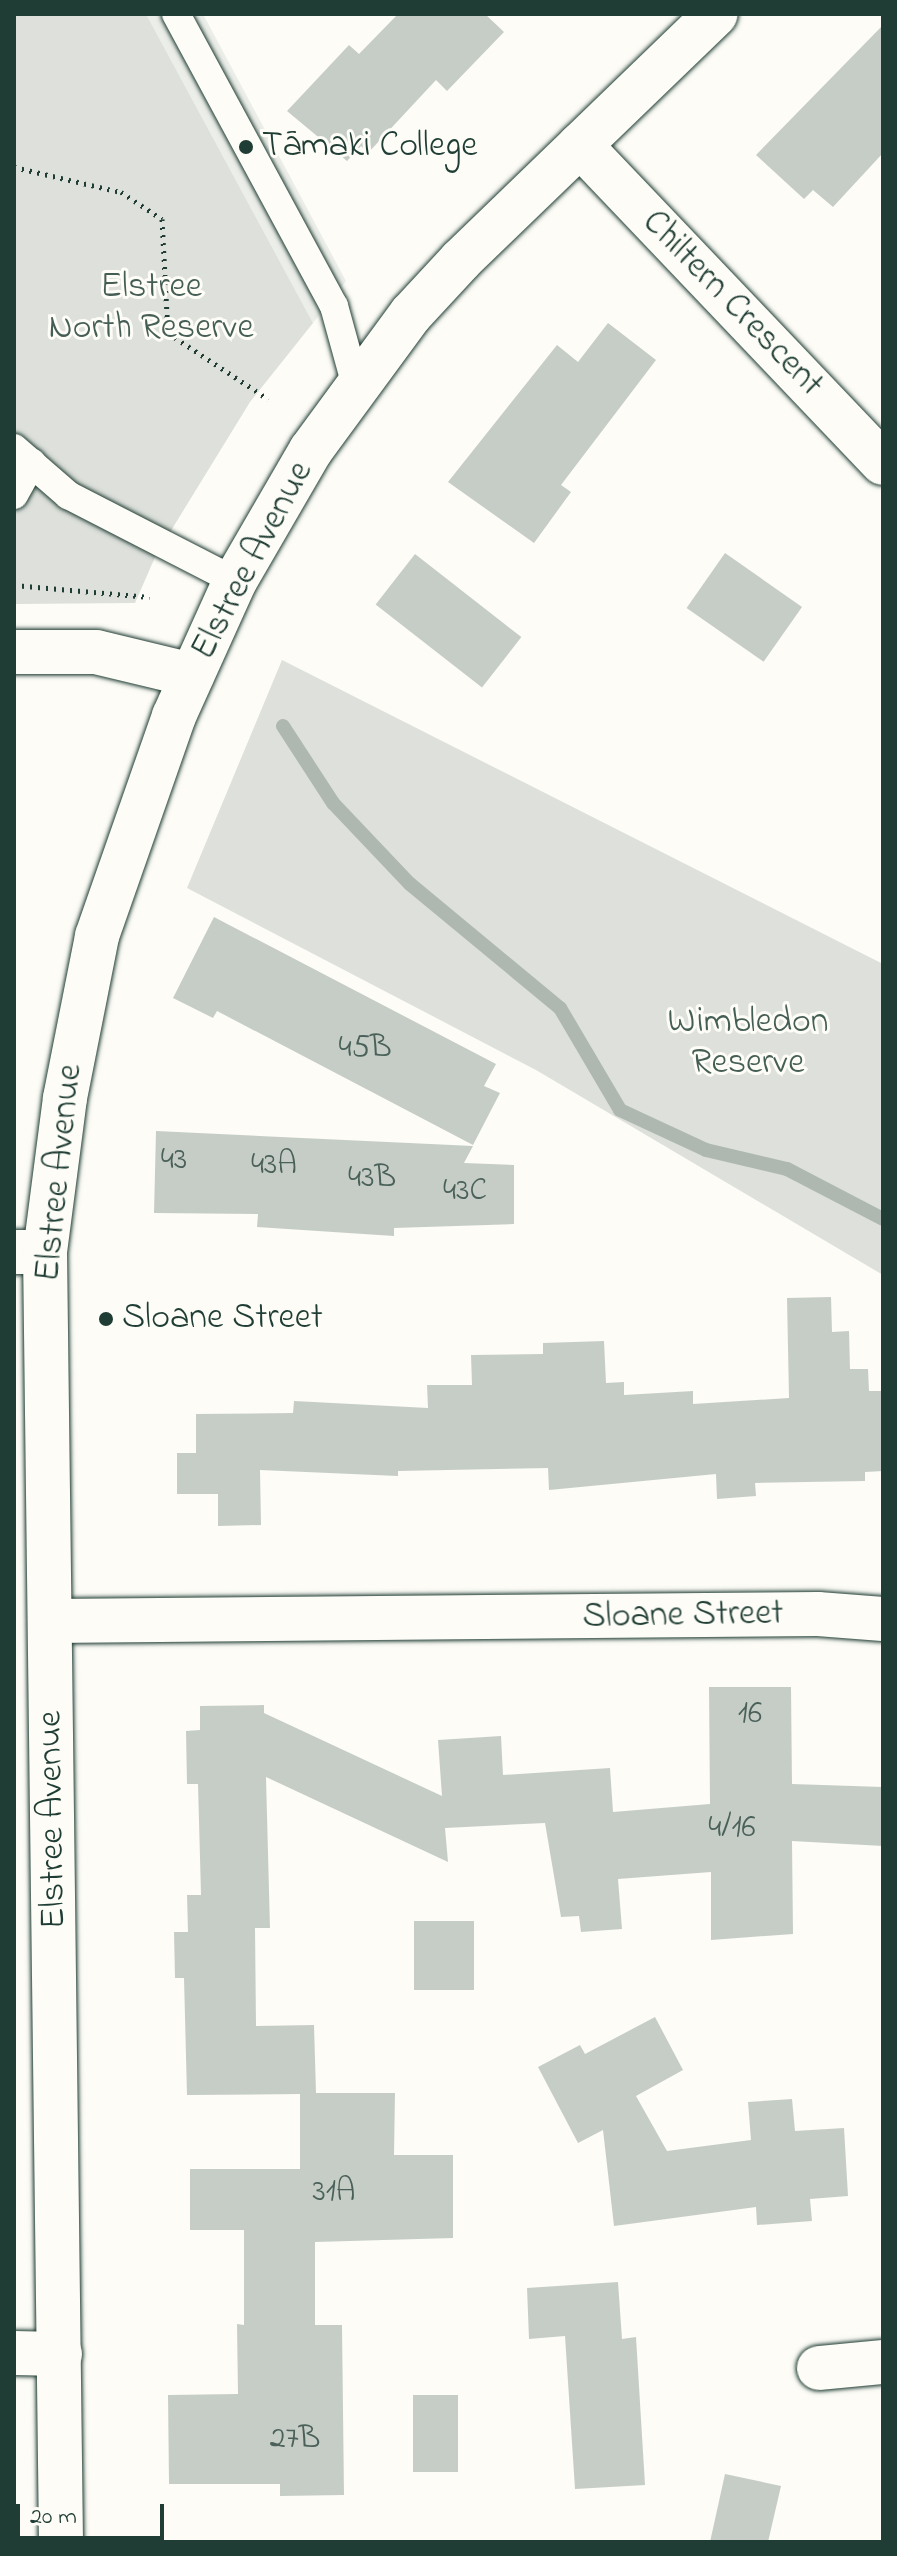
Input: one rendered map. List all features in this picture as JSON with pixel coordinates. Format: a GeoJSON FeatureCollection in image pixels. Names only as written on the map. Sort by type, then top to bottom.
{"type":"FeatureCollection","features":[{"type":"Feature","properties":{"kind":"street","name":"Elstree Avenue"},"geometry":{"type":"LineString","coordinates":[[61,2542],[51,1621],[29,1252],[65,1098],[97,936],[143,794],[192,675],[235,581],[292,480],[356,386],[461,260],[716,14]]}},
{"type":"Feature","properties":{"kind":"street","name":"Chiltern Crescent"},"geometry":{"type":"LineString","coordinates":[[580,145],[883,463]]}},
{"type":"Feature","properties":{"kind":"street"},"geometry":{"type":"LineString","coordinates":[[14,652],[96,652],[192,675]]}},
{"type":"Feature","properties":{"kind":"street","name":"Sloane Street"},"geometry":{"type":"LineString","coordinates":[[51,1621],[883,1619]]}},
{"type":"Feature","properties":{"kind":"street"},"geometry":{"type":"LineString","coordinates":[[14,2353],[60,2354]]}},
{"type":"Feature","properties":{"kind":"street"},"geometry":{"type":"LineString","coordinates":[[819,2368],[883,2362]]}},
{"type":"Feature","properties":{"kind":"lane"},"geometry":{"type":"LineString","coordinates":[[176,14],[334,306],[356,386]]}},
{"type":"Feature","properties":{"kind":"lane"},"geometry":{"type":"LineString","coordinates":[[14,495],[23,455],[68,495],[235,581]]}},
{"type":"Feature","properties":{"kind":"path"},"geometry":{"type":"LineString","coordinates":[[14,167],[121,192],[162,219],[168,333],[268,399]]}},
{"type":"Feature","properties":{"kind":"path"},"geometry":{"type":"LineString","coordinates":[[14,585],[149,597]]}},
{"type":"Feature","properties":{"kind":"shaded area","name":"Tāmaki College"},"geometry":{"type":"Polygon","coordinates":[[[146,14],[203,14],[346,281],[313,323],[146,14]]]}},
{"type":"Feature","properties":{"kind":"green space","name":"Elstree North Reserve"},"geometry":{"type":"Polygon","coordinates":[[[14,14],[146,14],[313,323],[250,402],[156,555],[135,603],[14,604],[14,14]]]}},
{"type":"Feature","properties":{"kind":"green space","name":"Wimbledon Reserve"},"geometry":{"type":"Polygon","coordinates":[[[282,660],[883,964],[883,1275],[536,1070],[187,888],[282,660]]]}},
{"type":"Feature","properties":{"kind":"building"},"geometry":{"type":"Polygon","coordinates":[[[398,14],[485,14],[504,32],[447,91],[436,80],[368,153],[361,146],[347,161],[287,111],[349,45],[359,54],[398,14]]]}},
{"type":"Feature","properties":{"kind":"building"},"geometry":{"type":"Polygon","coordinates":[[[883,25],[883,153],[833,207],[813,190],[804,199],[756,155],[883,25]]]}},
{"type":"Feature","properties":{"kind":"building"},"geometry":{"type":"Polygon","coordinates":[[[608,323],[656,360],[561,485],[571,492],[534,543],[448,482],[557,345],[578,362],[608,323]]]}},
{"type":"Feature","properties":{"kind":"building"},"geometry":{"type":"Polygon","coordinates":[[[725,553],[802,607],[764,662],[687,608],[725,553]]]}},
{"type":"Feature","properties":{"kind":"building"},"geometry":{"type":"Polygon","coordinates":[[[415,554],[521,637],[482,688],[376,604],[415,554]]]}},
{"type":"Feature","properties":{"kind":"building"},"geometry":{"type":"Polygon","coordinates":[[[214,917],[496,1064],[484,1086],[500,1093],[473,1145],[217,1011],[213,1018],[173,998],[214,917]]]}},
{"type":"Feature","properties":{"kind":"building"},"geometry":{"type":"Polygon","coordinates":[[[156,1131],[473,1146],[464,1163],[514,1165],[514,1224],[394,1228],[394,1236],[257,1227],[258,1214],[154,1213],[156,1131]]]}},
{"type":"Feature","properties":{"kind":"building"},"geometry":{"type":"Polygon","coordinates":[[[831,1297],[832,1332],[849,1331],[850,1369],[868,1369],[869,1391],[883,1391],[883,1471],[865,1472],[865,1481],[755,1483],[756,1496],[717,1499],[716,1474],[549,1490],[548,1468],[398,1471],[398,1476],[260,1470],[261,1525],[218,1526],[218,1494],[177,1494],[177,1453],[196,1453],[196,1414],[293,1413],[294,1401],[428,1408],[427,1385],[472,1385],[471,1355],[543,1354],[543,1343],[604,1341],[606,1383],[624,1382],[624,1395],[693,1391],[693,1404],[789,1398],[787,1298],[831,1297]]]}},
{"type":"Feature","properties":{"kind":"building"},"geometry":{"type":"Polygon","coordinates":[[[709,1687],[791,1687],[792,1784],[883,1787],[883,1846],[792,1841],[793,1934],[711,1940],[711,1872],[618,1879],[622,1929],[581,1932],[579,1916],[561,1917],[545,1823],[445,1828],[448,1862],[266,1777],[270,1928],[255,1928],[256,2026],[314,2025],[316,2093],[395,2093],[394,2155],[453,2155],[453,2238],[315,2242],[315,2325],[342,2325],[344,2495],[280,2496],[280,2484],[169,2484],[168,2395],[238,2394],[237,2324],[244,2325],[244,2230],[190,2230],[190,2169],[300,2169],[300,2094],[187,2095],[184,1978],[175,1978],[174,1932],[188,1932],[187,1895],[201,1895],[198,1784],[187,1784],[186,1731],[200,1730],[200,1706],[264,1705],[264,1713],[442,1796],[438,1740],[501,1736],[503,1775],[610,1768],[613,1812],[710,1804],[709,1687]]]}},
{"type":"Feature","properties":{"kind":"building"},"geometry":{"type":"Polygon","coordinates":[[[414,1921],[474,1921],[474,1990],[414,1990],[414,1921]]]}},
{"type":"Feature","properties":{"kind":"building"},"geometry":{"type":"Polygon","coordinates":[[[655,2017],[683,2070],[636,2096],[667,2151],[751,2140],[748,2102],[792,2099],[795,2131],[844,2128],[848,2196],[810,2199],[812,2221],[757,2225],[756,2207],[614,2226],[603,2130],[578,2143],[538,2067],[580,2045],[585,2054],[655,2017]]]}},
{"type":"Feature","properties":{"kind":"building"},"geometry":{"type":"Polygon","coordinates":[[[618,2282],[622,2339],[636,2337],[645,2485],[575,2489],[565,2336],[529,2339],[527,2288],[618,2282]]]}},
{"type":"Feature","properties":{"kind":"building"},"geometry":{"type":"Polygon","coordinates":[[[413,2395],[458,2395],[458,2472],[413,2472],[413,2395]]]}},
{"type":"Feature","properties":{"kind":"building"},"geometry":{"type":"Polygon","coordinates":[[[725,2474],[781,2486],[768,2542],[710,2542],[725,2474]]]}},
{"type":"Feature","properties":{"kind":"waterway"},"geometry":{"type":"LineString","coordinates":[[283,726],[333,803],[410,884],[560,1008],[620,1110],[706,1150],[787,1169],[883,1219]]}},
{"type":"Feature","properties":{"kind":"place","name":"Tāmaki College"},"geometry":{"type":"Point","coordinates":[246,147]}},
{"type":"Feature","properties":{"kind":"place","name":"Sloane Street"},"geometry":{"type":"Point","coordinates":[106,1319]}}]}
